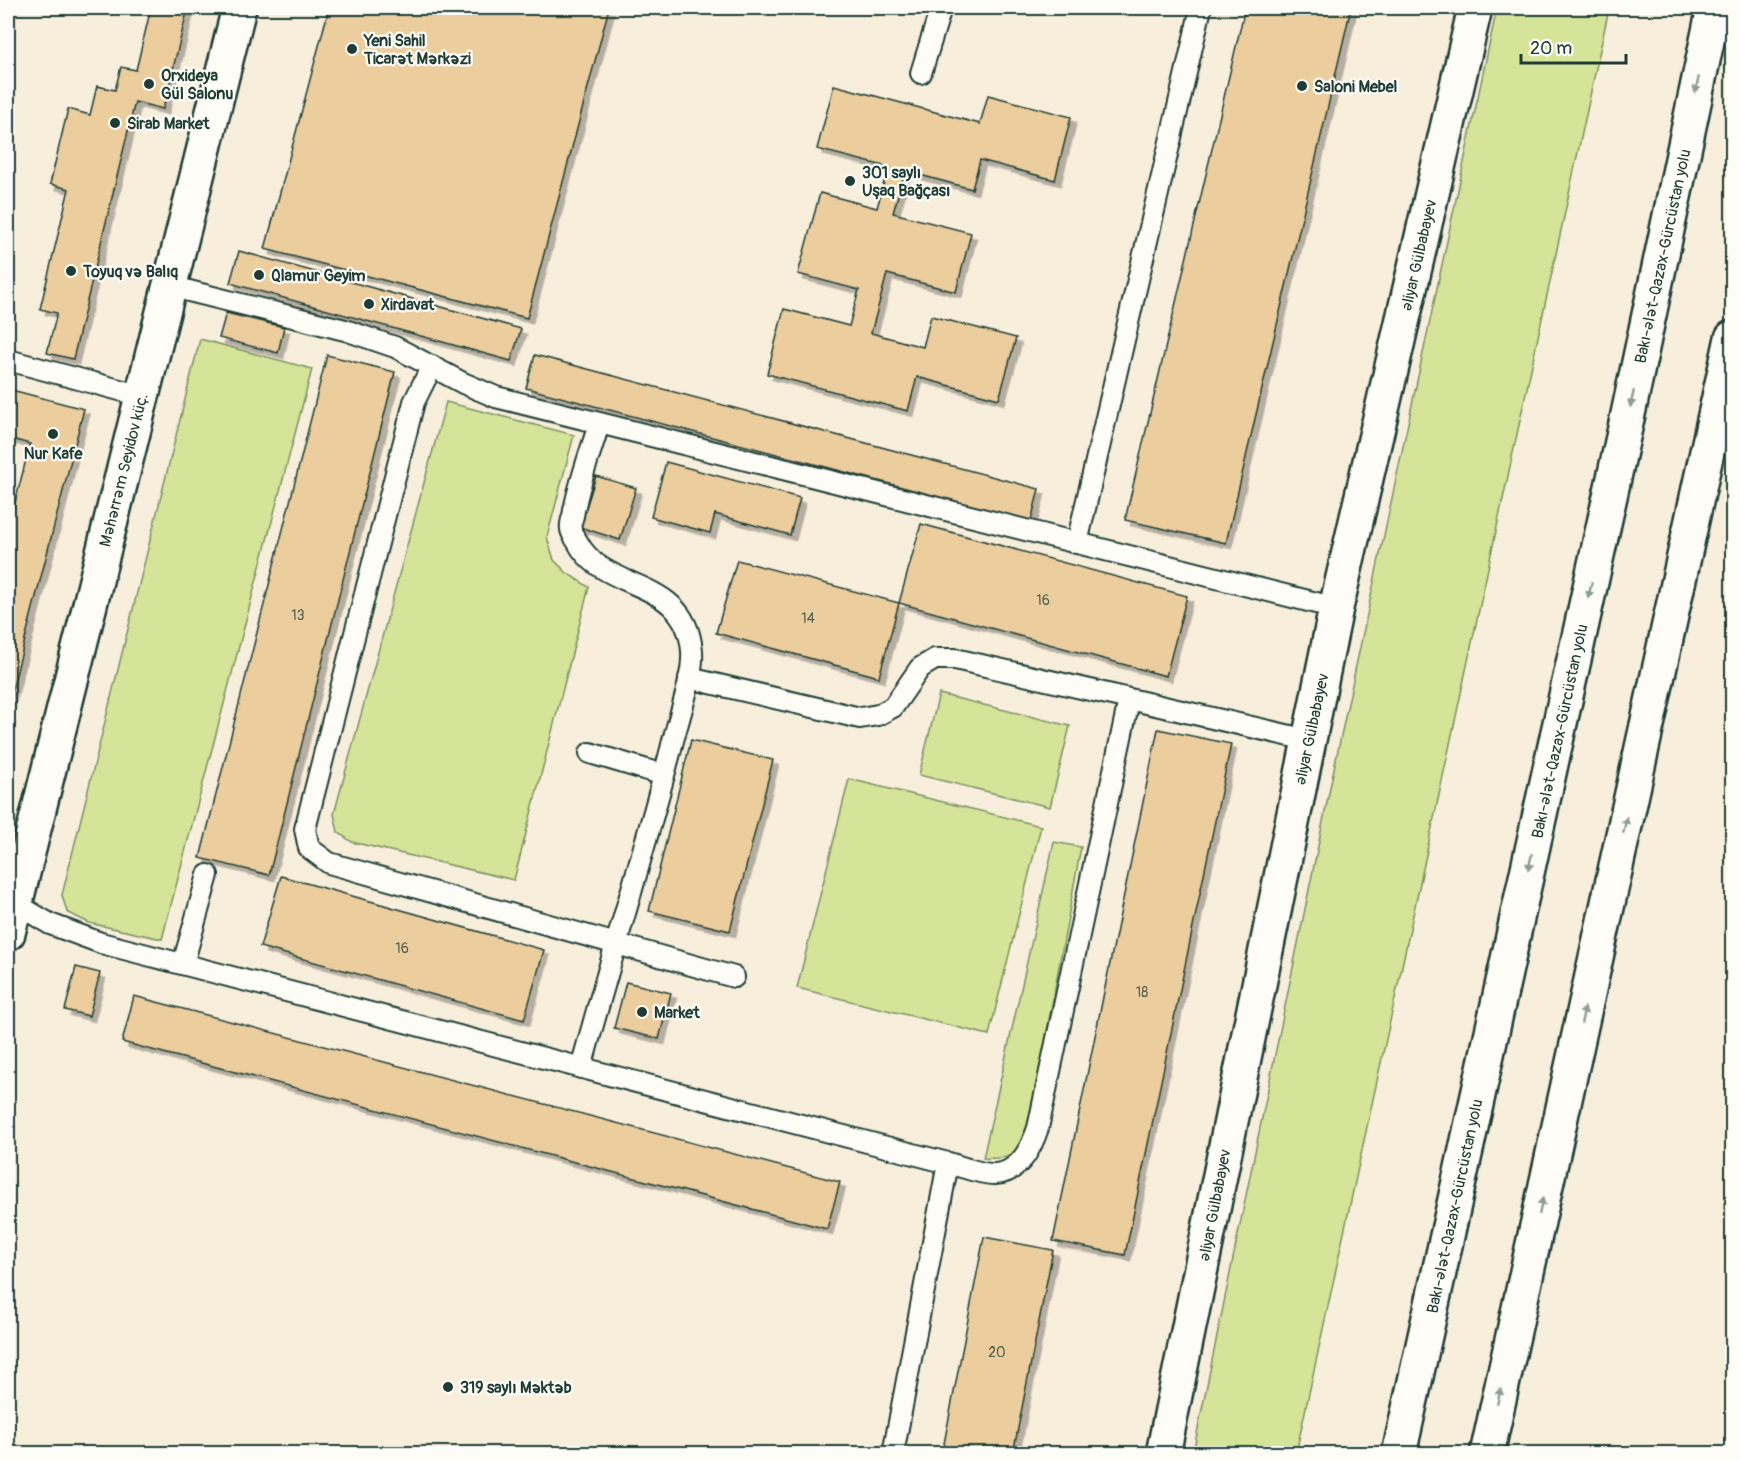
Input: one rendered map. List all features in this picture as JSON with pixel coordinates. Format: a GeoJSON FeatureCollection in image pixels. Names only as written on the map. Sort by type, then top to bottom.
{"type":"FeatureCollection","features":[{"type":"Feature","properties":{"kind":"main road","name":"Məhərrəm Seyidov küç."},"geometry":{"type":"LineString","coordinates":[[10,912],[239,8]]}},
{"type":"Feature","properties":{"kind":"main road","name":"Əliyar Gülbabayev"},"geometry":{"type":"LineString","coordinates":[[1163,1454],[1336,608],[1475,8]]}},
{"type":"Feature","properties":{"kind":"main road","name":"Bakı-Ələt-Qazax-Gürcüstan yolu"},"geometry":{"type":"LineString","coordinates":[[1399,1454],[1628,419],[1714,8]]}},
{"type":"Feature","properties":{"kind":"main road"},"geometry":{"type":"LineString","coordinates":[[1487,1454],[1732,338]]}},
{"type":"Feature","properties":{"kind":"lane"},"geometry":{"type":"LineString","coordinates":[[921,73],[941,8]]}},
{"type":"Feature","properties":{"kind":"lane"},"geometry":{"type":"LineString","coordinates":[[1077,543],[1201,8]]}},
{"type":"Feature","properties":{"kind":"lane"},"geometry":{"type":"LineString","coordinates":[[169,286],[345,330],[395,347],[463,383],[496,397],[1336,608]]}},
{"type":"Feature","properties":{"kind":"lane"},"geometry":{"type":"LineString","coordinates":[[8,360],[142,396]]}},
{"type":"Feature","properties":{"kind":"lane"},"geometry":{"type":"LineString","coordinates":[[432,366],[414,402],[305,829],[309,849],[329,863],[734,977]]}},
{"type":"Feature","properties":{"kind":"lane"},"geometry":{"type":"LineString","coordinates":[[581,1068],[664,775],[692,653],[689,634],[683,619],[675,608],[664,599],[599,566],[581,550],[571,529],[575,504],[599,424]]}},
{"type":"Feature","properties":{"kind":"lane"},"geometry":{"type":"LineString","coordinates":[[688,678],[860,718],[878,715],[893,707],[920,668],[935,659],[955,659],[1308,740]]}},
{"type":"Feature","properties":{"kind":"lane"},"geometry":{"type":"LineString","coordinates":[[10,912],[101,943],[994,1174],[1012,1170],[1031,1148],[1038,1128],[1129,700]]}},
{"type":"Feature","properties":{"kind":"lane"},"geometry":{"type":"LineString","coordinates":[[590,753],[664,775]]}},
{"type":"Feature","properties":{"kind":"lane"},"geometry":{"type":"LineString","coordinates":[[183,964],[208,875]]}},
{"type":"Feature","properties":{"kind":"lane"},"geometry":{"type":"LineString","coordinates":[[893,1454],[948,1163]]}},
{"type":"Feature","properties":{"kind":"green space"},"geometry":{"type":"Polygon","coordinates":[[[1497,8],[1577,8],[1608,13],[1296,1453],[1193,1453],[1332,778],[1497,8]]]}},
{"type":"Feature","properties":{"kind":"green space"},"geometry":{"type":"Polygon","coordinates":[[[200,339],[312,369],[162,939],[89,923],[67,912],[62,895],[200,339]]]}},
{"type":"Feature","properties":{"kind":"green space"},"geometry":{"type":"Polygon","coordinates":[[[446,402],[574,435],[547,537],[554,560],[567,573],[589,587],[514,880],[352,842],[338,832],[334,814],[446,402]]]}},
{"type":"Feature","properties":{"kind":"green space"},"geometry":{"type":"Polygon","coordinates":[[[939,694],[1070,726],[1050,807],[919,775],[939,694]]]}},
{"type":"Feature","properties":{"kind":"green space"},"geometry":{"type":"Polygon","coordinates":[[[849,779],[1041,826],[989,1035],[797,988],[849,779]]]}},
{"type":"Feature","properties":{"kind":"green space"},"geometry":{"type":"Polygon","coordinates":[[[1054,842],[1081,847],[1029,1129],[1021,1145],[1013,1154],[1001,1158],[983,1158],[1054,842]]]}},
{"type":"Feature","properties":{"kind":"building"},"geometry":{"type":"Polygon","coordinates":[[[151,8],[188,8],[163,109],[135,102],[73,359],[47,353],[57,313],[40,309],[69,189],[50,184],[68,109],[90,115],[97,86],[115,90],[121,67],[136,70],[151,8]]]}},
{"type":"Feature","properties":{"kind":"building"},"geometry":{"type":"Polygon","coordinates":[[[329,8],[609,8],[527,318],[265,249],[329,8]]]}},
{"type":"Feature","properties":{"kind":"building"},"geometry":{"type":"Polygon","coordinates":[[[1245,8],[1351,8],[1226,543],[1125,520],[1245,8]]]}},
{"type":"Feature","properties":{"kind":"building"},"geometry":{"type":"Polygon","coordinates":[[[834,85],[980,124],[988,95],[1071,117],[1055,180],[980,160],[972,189],[905,171],[893,213],[971,233],[956,292],[887,274],[871,333],[923,347],[931,316],[1016,338],[999,399],[917,377],[908,411],[767,374],[784,309],[849,326],[859,290],[798,274],[820,193],[877,208],[888,167],[817,149],[834,85]]]}},
{"type":"Feature","properties":{"kind":"building"},"geometry":{"type":"Polygon","coordinates":[[[239,251],[521,329],[511,361],[230,283],[239,251]]]}},
{"type":"Feature","properties":{"kind":"building"},"geometry":{"type":"Polygon","coordinates":[[[226,313],[284,327],[278,353],[219,338],[226,313]]]}},
{"type":"Feature","properties":{"kind":"building"},"geometry":{"type":"Polygon","coordinates":[[[327,355],[395,372],[269,875],[200,858],[327,355]]]}},
{"type":"Feature","properties":{"kind":"building"},"geometry":{"type":"Polygon","coordinates":[[[535,355],[1039,489],[1031,521],[526,388],[535,355]]]}},
{"type":"Feature","properties":{"kind":"building"},"geometry":{"type":"Polygon","coordinates":[[[8,389],[84,409],[8,706],[8,530],[30,444],[8,438],[8,389]]]}},
{"type":"Feature","properties":{"kind":"building"},"geometry":{"type":"Polygon","coordinates":[[[666,462],[800,498],[790,535],[715,514],[710,533],[651,517],[666,462]]]}},
{"type":"Feature","properties":{"kind":"building"},"geometry":{"type":"Polygon","coordinates":[[[596,476],[636,488],[620,540],[580,527],[596,476]]]}},
{"type":"Feature","properties":{"kind":"building"},"geometry":{"type":"Polygon","coordinates":[[[921,524],[1187,596],[1166,676],[899,603],[921,524]]]}},
{"type":"Feature","properties":{"kind":"building"},"geometry":{"type":"Polygon","coordinates":[[[737,560],[899,603],[879,677],[716,633],[737,560]]]}},
{"type":"Feature","properties":{"kind":"building"},"geometry":{"type":"Polygon","coordinates":[[[1158,729],[1231,744],[1125,1255],[1053,1241],[1158,729]]]}},
{"type":"Feature","properties":{"kind":"building"},"geometry":{"type":"Polygon","coordinates":[[[691,740],[773,760],[730,931],[649,911],[691,740]]]}},
{"type":"Feature","properties":{"kind":"building"},"geometry":{"type":"Polygon","coordinates":[[[281,876],[544,950],[524,1020],[260,947],[281,876]]]}},
{"type":"Feature","properties":{"kind":"building"},"geometry":{"type":"Polygon","coordinates":[[[76,967],[100,973],[89,1016],[65,1010],[76,967]]]}},
{"type":"Feature","properties":{"kind":"building"},"geometry":{"type":"Polygon","coordinates":[[[626,982],[671,993],[659,1039],[614,1028],[626,982]]]}},
{"type":"Feature","properties":{"kind":"building"},"geometry":{"type":"Polygon","coordinates":[[[134,996],[840,1182],[827,1229],[122,1042],[134,996]]]}},
{"type":"Feature","properties":{"kind":"building"},"geometry":{"type":"Polygon","coordinates":[[[984,1237],[1053,1250],[1013,1454],[942,1454],[984,1237]]]}},
{"type":"Feature","properties":{"kind":"place","name":"Yeni Sahil Ticarət Mərkəzi"},"geometry":{"type":"Point","coordinates":[352,49]}},
{"type":"Feature","properties":{"kind":"place","name":"Orxideya Gül Salonu"},"geometry":{"type":"Point","coordinates":[149,84]}},
{"type":"Feature","properties":{"kind":"place","name":"Saloni Mebel"},"geometry":{"type":"Point","coordinates":[1302,86]}},
{"type":"Feature","properties":{"kind":"place","name":"Sirab Market"},"geometry":{"type":"Point","coordinates":[115,123]}},
{"type":"Feature","properties":{"kind":"place","name":"301 saylı Uşaq Bağçası"},"geometry":{"type":"Point","coordinates":[850,181]}},
{"type":"Feature","properties":{"kind":"place","name":"Toyuq və Balıq"},"geometry":{"type":"Point","coordinates":[71,271]}},
{"type":"Feature","properties":{"kind":"place","name":"Qlamur Geyim"},"geometry":{"type":"Point","coordinates":[259,275]}},
{"type":"Feature","properties":{"kind":"place","name":"Xirdavat"},"geometry":{"type":"Point","coordinates":[369,304]}},
{"type":"Feature","properties":{"kind":"place","name":"Nur Kafe"},"geometry":{"type":"Point","coordinates":[53,434]}},
{"type":"Feature","properties":{"kind":"place","name":"Market"},"geometry":{"type":"Point","coordinates":[642,1012]}},
{"type":"Feature","properties":{"kind":"place","name":"319 saylı Məktəb"},"geometry":{"type":"Point","coordinates":[448,1387]}}]}
